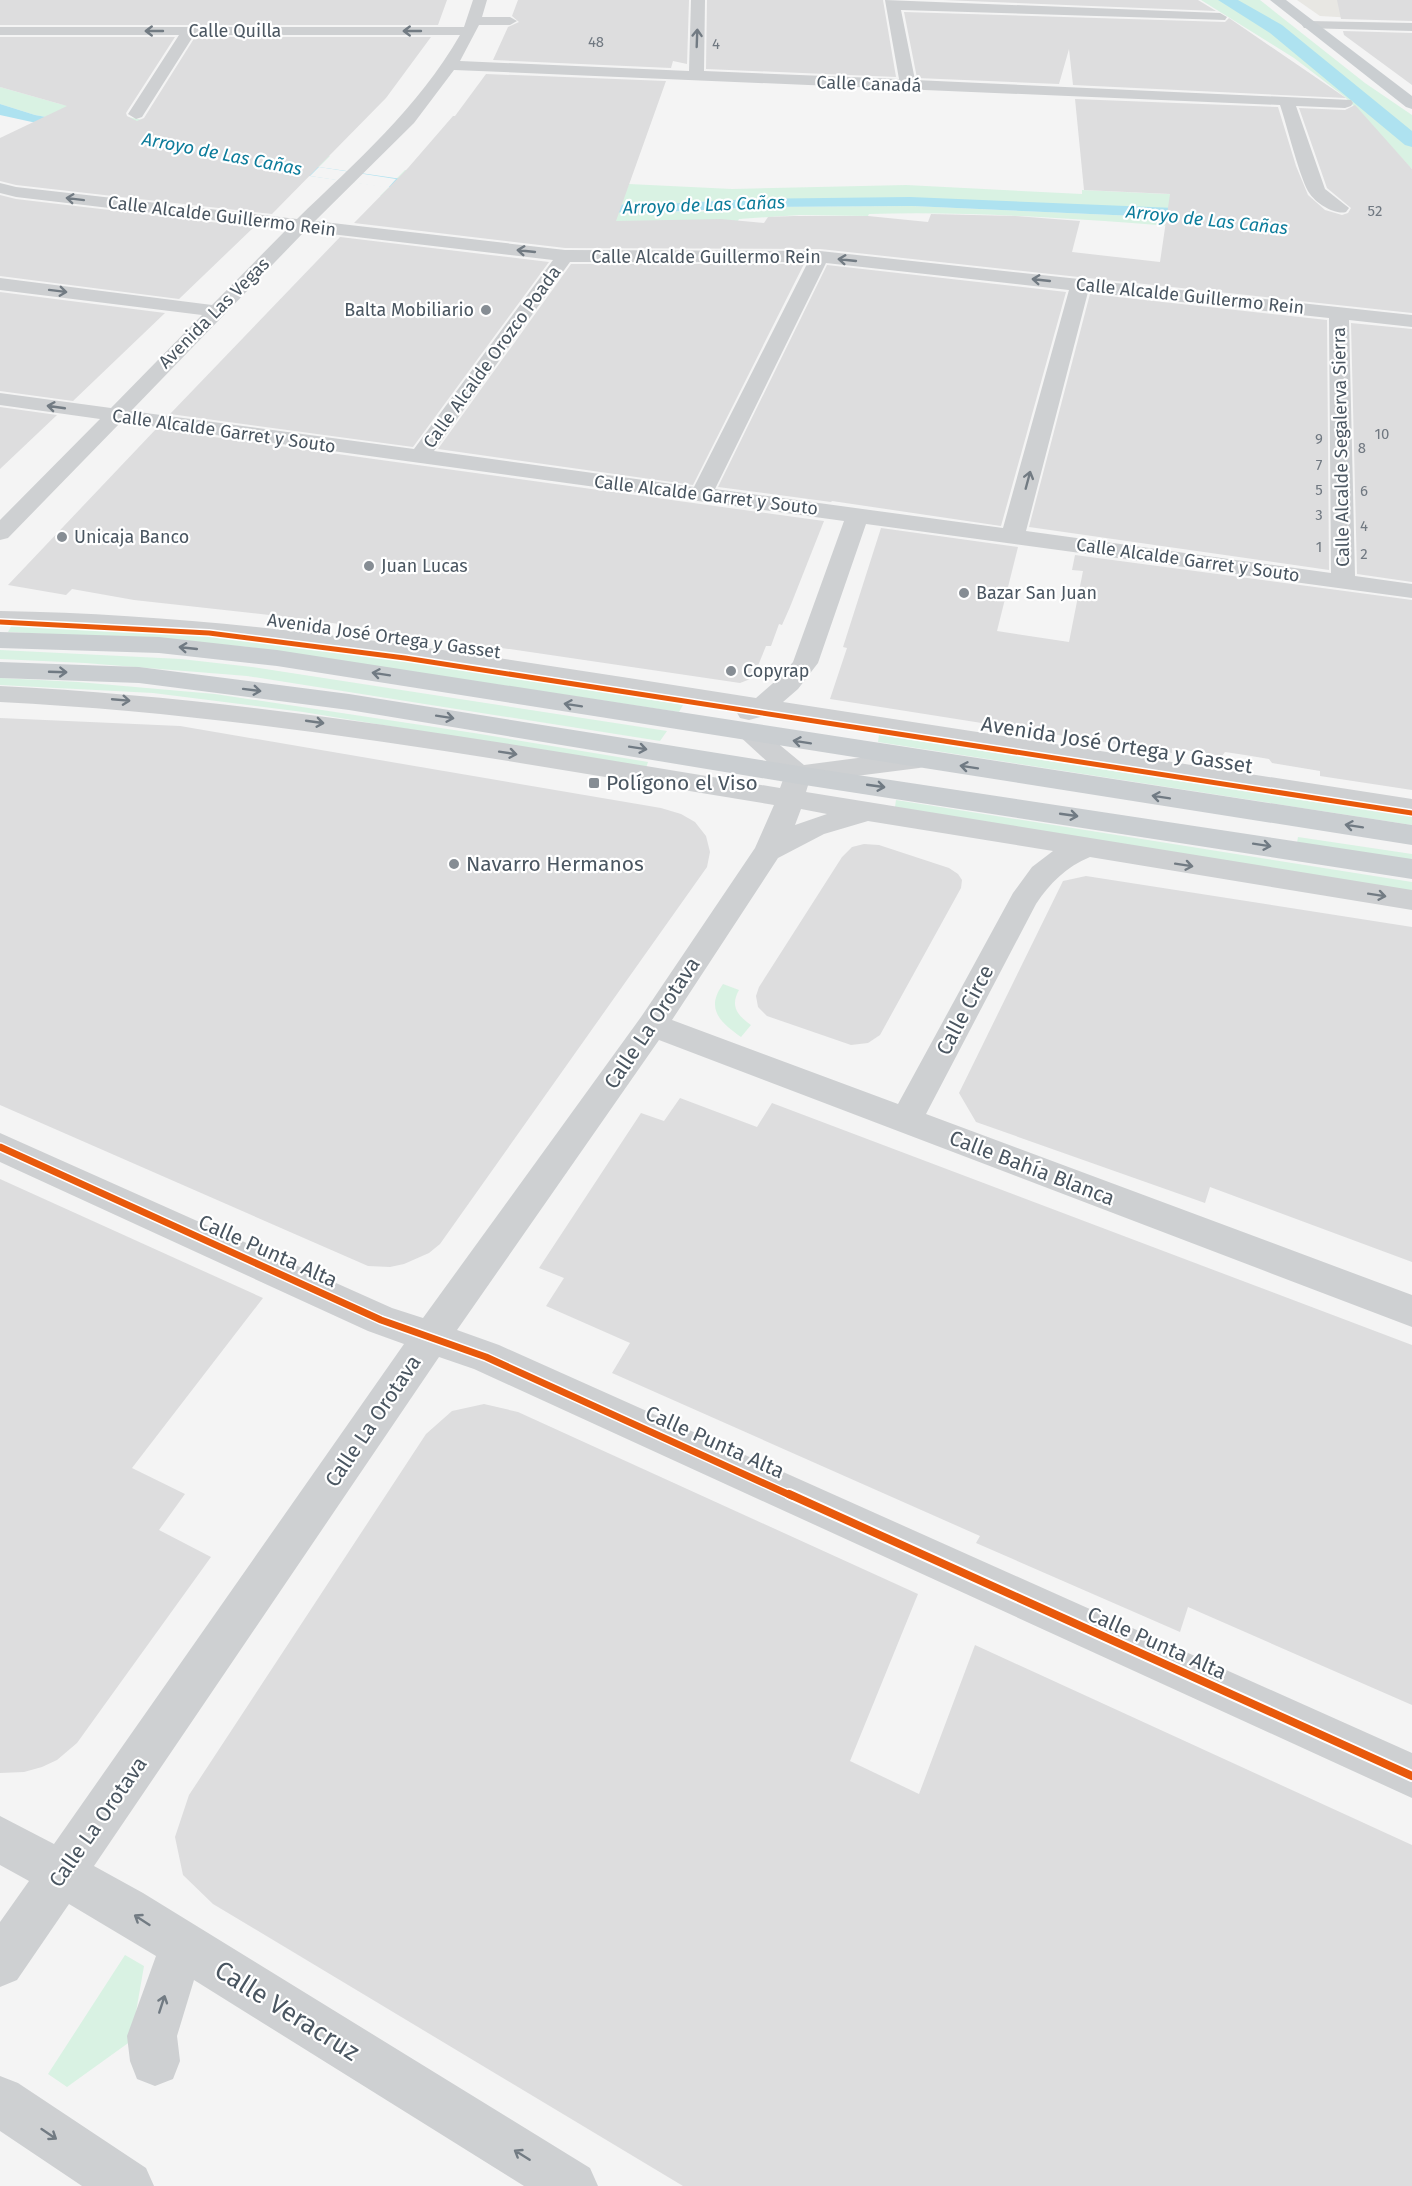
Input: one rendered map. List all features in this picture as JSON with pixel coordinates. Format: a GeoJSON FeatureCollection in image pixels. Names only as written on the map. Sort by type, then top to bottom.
{"type":"FeatureCollection","features":[{"type":"Feature","properties":{"kind":"main road"},"geometry":{"type":"LineString","coordinates":[[1276,0],[1412,104]]}},
{"type":"Feature","properties":{"kind":"main road","name":"Avenida José Ortega y Gasset"},"geometry":{"type":"LineString","coordinates":[[0,640],[159,645],[277,658],[855,750],[1412,835]]}},
{"type":"Feature","properties":{"kind":"main road"},"geometry":{"type":"LineString","coordinates":[[0,670],[139,675],[314,698],[793,787],[1116,822],[1412,869]]}},
{"type":"Feature","properties":{"kind":"street","name":"Avenida Las Vegas"},"geometry":{"type":"LineString","coordinates":[[0,533],[112,415],[408,120],[450,65],[471,28],[480,0]]}},
{"type":"Feature","properties":{"kind":"street"},"geometry":{"type":"LineString","coordinates":[[696,77],[698,0]]}},
{"type":"Feature","properties":{"kind":"street"},"geometry":{"type":"LineString","coordinates":[[908,85],[892,3],[1221,17]]}},
{"type":"Feature","properties":{"kind":"street"},"geometry":{"type":"LineString","coordinates":[[1309,24],[1412,27]]}},
{"type":"Feature","properties":{"kind":"street","name":"Calle Quilla"},"geometry":{"type":"LineString","coordinates":[[0,31],[507,27]]}},
{"type":"Feature","properties":{"kind":"street"},"geometry":{"type":"LineString","coordinates":[[136,114],[189,30]]}},
{"type":"Feature","properties":{"kind":"street","name":"Calle Canadá"},"geometry":{"type":"LineString","coordinates":[[450,65],[1345,104]]}},
{"type":"Feature","properties":{"kind":"street"},"geometry":{"type":"LineString","coordinates":[[1287,101],[1317,192],[1340,208]]}},
{"type":"Feature","properties":{"kind":"street","name":"Calle Alcalde Guillermo Rein"},"geometry":{"type":"LineString","coordinates":[[0,188],[28,194],[565,256],[820,257],[1412,321]]}},
{"type":"Feature","properties":{"kind":"street","name":"Calle Alcalde Orozco Poada"},"geometry":{"type":"LineString","coordinates":[[419,457],[565,256]]}},
{"type":"Feature","properties":{"kind":"street"},"geometry":{"type":"LineString","coordinates":[[701,495],[820,257]]}},
{"type":"Feature","properties":{"kind":"street"},"geometry":{"type":"LineString","coordinates":[[0,284],[218,311]]}},
{"type":"Feature","properties":{"kind":"street"},"geometry":{"type":"LineString","coordinates":[[1013,536],[1080,284]]}},
{"type":"Feature","properties":{"kind":"street","name":"Calle Alcalde Segalerva Sierra"},"geometry":{"type":"LineString","coordinates":[[1340,312],[1342,582]]}},
{"type":"Feature","properties":{"kind":"street","name":"Calle Alcalde Garret y Souto"},"geometry":{"type":"LineString","coordinates":[[0,399],[1412,591]]}},
{"type":"Feature","properties":{"kind":"street"},"geometry":{"type":"LineString","coordinates":[[714,728],[762,706],[789,683],[805,663],[857,515]]}},
{"type":"Feature","properties":{"kind":"street","name":"Avenida José Ortega y Gasset"},"geometry":{"type":"LineString","coordinates":[[0,618],[64,619],[211,628],[406,652],[1412,808]]}},
{"type":"Feature","properties":{"kind":"street"},"geometry":{"type":"LineString","coordinates":[[805,663],[810,698],[818,715],[829,730],[855,750]]}},
{"type":"Feature","properties":{"kind":"street"},"geometry":{"type":"LineString","coordinates":[[0,694],[147,703],[358,728],[793,787],[866,812],[1412,900]]}},
{"type":"Feature","properties":{"kind":"street"},"geometry":{"type":"LineString","coordinates":[[749,733],[793,787]]}},
{"type":"Feature","properties":{"kind":"street"},"geometry":{"type":"LineString","coordinates":[[793,787],[919,759]]}},
{"type":"Feature","properties":{"kind":"street","name":"Calle La Orotava"},"geometry":{"type":"LineString","coordinates":[[0,1963],[431,1337],[652,1025],[768,850],[783,821],[793,787]]}},
{"type":"Feature","properties":{"kind":"street","name":"Calle La Orotava"},"geometry":{"type":"LineString","coordinates":[[768,850],[814,827],[866,812]]}},
{"type":"Feature","properties":{"kind":"street","name":"Calle Circe"},"geometry":{"type":"LineString","coordinates":[[1000,835],[1019,849],[1026,869],[1023,900]]}},
{"type":"Feature","properties":{"kind":"street","name":"Calle Circe"},"geometry":{"type":"LineString","coordinates":[[906,1121],[1023,900],[1041,874],[1057,860],[1085,848]]}},
{"type":"Feature","properties":{"kind":"street","name":"Calle Bahía Blanca"},"geometry":{"type":"LineString","coordinates":[[652,1025],[1412,1311]]}},
{"type":"Feature","properties":{"kind":"street","name":"Calle Punta Alta"},"geometry":{"type":"LineString","coordinates":[[0,1147],[381,1320],[486,1357],[1412,1776]]}},
{"type":"Feature","properties":{"kind":"street","name":"Calle Veracruz"},"geometry":{"type":"LineString","coordinates":[[0,1839],[126,1910],[572,2186]]}},
{"type":"Feature","properties":{"kind":"street"},"geometry":{"type":"LineString","coordinates":[[155,2061],[152,2036],[169,1981],[184,1947]]}},
{"type":"Feature","properties":{"kind":"street"},"geometry":{"type":"LineString","coordinates":[[0,2101],[128,2186]]}},
{"type":"Feature","properties":{"kind":"shaded area"},"geometry":{"type":"Polygon","coordinates":[[[1297,0],[1377,0],[1388,20],[1320,16],[1297,0]]]}},
{"type":"Feature","properties":{"kind":"green space"},"geometry":{"type":"Polygon","coordinates":[[[1201,0],[1260,0],[1365,83],[1412,115],[1412,169],[1345,97],[1294,58],[1201,0]]]}},
{"type":"Feature","properties":{"kind":"green space"},"geometry":{"type":"Polygon","coordinates":[[[0,87],[60,104],[330,156],[319,167],[35,115],[0,104],[0,87]]]}},
{"type":"Feature","properties":{"kind":"green space"},"geometry":{"type":"Polygon","coordinates":[[[405,170],[495,182],[627,189],[629,184],[732,189],[906,185],[1082,194],[1082,190],[1209,196],[1221,213],[752,199],[644,205],[567,203],[396,179],[405,170]]]}},
{"type":"Feature","properties":{"kind":"green space"},"geometry":{"type":"Polygon","coordinates":[[[388,188],[554,211],[696,212],[761,207],[912,206],[1181,218],[1241,231],[1055,218],[916,213],[869,214],[868,216],[800,215],[739,219],[738,221],[615,221],[380,196],[388,188]]]}},
{"type":"Feature","properties":{"kind":"green space"},"geometry":{"type":"Polygon","coordinates":[[[12,625],[192,635],[306,647],[683,705],[679,712],[248,647],[174,640],[8,632],[12,625]]]}},
{"type":"Feature","properties":{"kind":"green space"},"geometry":{"type":"Polygon","coordinates":[[[0,650],[181,659],[252,667],[667,731],[660,741],[247,676],[85,663],[0,659],[0,650]]]}},
{"type":"Feature","properties":{"kind":"green space"},"geometry":{"type":"Polygon","coordinates":[[[0,678],[215,694],[648,762],[646,768],[303,712],[153,693],[0,685],[0,678]]]}},
{"type":"Feature","properties":{"kind":"green space"},"geometry":{"type":"Polygon","coordinates":[[[879,735],[1412,817],[1412,825],[878,742],[879,735]]]}},
{"type":"Feature","properties":{"kind":"green space"},"geometry":{"type":"Polygon","coordinates":[[[896,800],[1412,882],[1412,891],[895,807],[896,800]]]}},
{"type":"Feature","properties":{"kind":"green space"},"geometry":{"type":"Polygon","coordinates":[[[1298,837],[1412,854],[1412,860],[1297,843],[1298,837]]]}},
{"type":"Feature","properties":{"kind":"green space"},"geometry":{"type":"Polygon","coordinates":[[[723,984],[739,990],[735,1001],[736,1010],[751,1025],[741,1037],[717,1014],[715,1001],[723,984]]]}},
{"type":"Feature","properties":{"kind":"green space"},"geometry":{"type":"Polygon","coordinates":[[[125,1955],[144,1966],[131,2041],[67,2087],[48,2074],[125,1955]]]}},
{"type":"Feature","properties":{"kind":"water","name":"Arroyo de Las Cañas"},"geometry":{"type":"Polygon","coordinates":[[[0,104],[35,115],[319,167],[567,203],[644,205],[752,199],[910,197],[1175,208],[1181,218],[912,206],[761,207],[647,213],[554,211],[310,176],[105,138],[0,115],[0,104]]]}},
{"type":"Feature","properties":{"kind":"pier"},"geometry":{"type":"Polygon","coordinates":[[[319,167],[396,179],[388,188],[310,176],[319,167]]]}},
{"type":"Feature","properties":{"kind":"building"},"geometry":{"type":"Polygon","coordinates":[[[0,0],[447,0],[438,25],[0,25],[0,0]]]}},
{"type":"Feature","properties":{"kind":"building"},"geometry":{"type":"Polygon","coordinates":[[[518,0],[689,0],[687,64],[673,61],[671,68],[493,60],[508,27],[519,22],[512,16],[518,0]]]}},
{"type":"Feature","properties":{"kind":"building"},"geometry":{"type":"Polygon","coordinates":[[[707,0],[883,0],[896,77],[706,69],[707,0]]]}},
{"type":"Feature","properties":{"kind":"building"},"geometry":{"type":"Polygon","coordinates":[[[943,0],[1198,0],[1216,11],[943,0]]]}},
{"type":"Feature","properties":{"kind":"building"},"geometry":{"type":"Polygon","coordinates":[[[1337,0],[1412,0],[1412,21],[1341,19],[1337,0]]]}},
{"type":"Feature","properties":{"kind":"building"},"geometry":{"type":"Polygon","coordinates":[[[904,12],[1225,22],[1229,18],[1346,98],[1073,85],[1069,49],[1059,84],[917,78],[904,12]]]}},
{"type":"Feature","properties":{"kind":"building"},"geometry":{"type":"Polygon","coordinates":[[[1343,31],[1412,33],[1412,85],[1344,35],[1343,31]]]}},
{"type":"Feature","properties":{"kind":"building"},"geometry":{"type":"Polygon","coordinates":[[[0,37],[175,37],[126,113],[127,116],[137,121],[144,118],[195,37],[431,37],[386,98],[272,214],[16,185],[0,181],[0,138],[67,106],[0,87],[0,37]]]}},
{"type":"Feature","properties":{"kind":"building"},"geometry":{"type":"Polygon","coordinates":[[[486,74],[666,81],[616,221],[721,219],[764,223],[768,217],[868,216],[928,222],[931,214],[1016,216],[1080,221],[1072,252],[1160,262],[1170,194],[1084,190],[1075,99],[1278,107],[1296,166],[1308,195],[1325,210],[1342,215],[1348,213],[1351,208],[1327,188],[1299,108],[1345,110],[1355,105],[1412,169],[1412,313],[820,249],[565,248],[354,223],[455,116],[486,74]]]}},
{"type":"Feature","properties":{"kind":"building"},"geometry":{"type":"Polygon","coordinates":[[[0,195],[16,199],[254,227],[179,299],[0,276],[0,195]]]}},
{"type":"Feature","properties":{"kind":"building"},"geometry":{"type":"Polygon","coordinates":[[[340,237],[549,262],[413,447],[170,414],[340,237]]]}},
{"type":"Feature","properties":{"kind":"building"},"geometry":{"type":"Polygon","coordinates":[[[571,264],[804,264],[693,485],[438,449],[571,264]]]}},
{"type":"Feature","properties":{"kind":"building"},"geometry":{"type":"Polygon","coordinates":[[[827,265],[1066,292],[1001,526],[718,487],[827,265]]]}},
{"type":"Feature","properties":{"kind":"building"},"geometry":{"type":"Polygon","coordinates":[[[0,292],[165,313],[73,401],[0,391],[0,292]]]}},
{"type":"Feature","properties":{"kind":"building"},"geometry":{"type":"Polygon","coordinates":[[[1090,294],[1327,320],[1329,570],[1029,527],[1090,294]]]}},
{"type":"Feature","properties":{"kind":"building"},"geometry":{"type":"Polygon","coordinates":[[[1351,323],[1412,329],[1412,582],[1357,574],[1351,323]]]}},
{"type":"Feature","properties":{"kind":"building"},"geometry":{"type":"Polygon","coordinates":[[[0,407],[57,415],[0,469],[0,407]]]}},
{"type":"Feature","properties":{"kind":"building"},"geometry":{"type":"Polygon","coordinates":[[[156,429],[824,521],[782,625],[779,624],[771,646],[766,646],[753,678],[740,683],[305,619],[134,600],[72,589],[66,595],[8,585],[156,429]]]}},
{"type":"Feature","properties":{"kind":"building"},"geometry":{"type":"Polygon","coordinates":[[[881,528],[1018,547],[997,631],[1069,642],[1083,571],[1072,570],[1075,555],[1412,600],[1412,790],[1320,776],[1320,771],[1272,763],[1269,759],[1245,755],[1225,752],[1222,756],[1172,748],[1172,753],[830,699],[847,648],[843,647],[881,528]]]}},
{"type":"Feature","properties":{"kind":"building"},"geometry":{"type":"Polygon","coordinates":[[[0,718],[180,726],[661,808],[681,814],[695,822],[706,836],[710,852],[707,867],[440,1244],[429,1253],[404,1264],[390,1267],[368,1266],[0,1105],[0,718]]]}},
{"type":"Feature","properties":{"kind":"building"},"geometry":{"type":"Polygon","coordinates":[[[864,844],[879,845],[949,868],[962,880],[961,888],[880,1035],[868,1043],[851,1045],[767,1016],[758,1007],[756,996],[759,987],[842,857],[852,847],[864,844]]]}},
{"type":"Feature","properties":{"kind":"building"},"geometry":{"type":"Polygon","coordinates":[[[1086,876],[1412,927],[1412,1262],[1210,1187],[1205,1203],[976,1122],[959,1093],[1063,881],[1086,876]]]}},
{"type":"Feature","properties":{"kind":"building"},"geometry":{"type":"Polygon","coordinates":[[[680,1098],[757,1127],[772,1103],[1412,1345],[1412,1705],[1188,1607],[1180,1632],[976,1543],[980,1536],[612,1373],[630,1343],[546,1306],[564,1278],[539,1268],[641,1113],[664,1121],[680,1098]]]}},
{"type":"Feature","properties":{"kind":"building"},"geometry":{"type":"Polygon","coordinates":[[[0,1179],[263,1298],[132,1468],[185,1494],[159,1530],[211,1557],[77,1743],[57,1760],[42,1767],[24,1772],[0,1773],[0,1179]]]}},
{"type":"Feature","properties":{"kind":"building"},"geometry":{"type":"Polygon","coordinates":[[[484,1404],[518,1412],[918,1594],[850,1761],[919,1794],[975,1645],[1412,1845],[1412,2186],[683,2186],[213,1904],[183,1875],[175,1837],[189,1795],[426,1434],[452,1411],[484,1404]]]}},
{"type":"Feature","properties":{"kind":"waterway"},"geometry":{"type":"LineString","coordinates":[[1226,0],[1276,29],[1412,141]]}},
{"type":"Feature","properties":{"kind":"cycle path"},"geometry":{"type":"LineString","coordinates":[[0,622],[209,633],[405,658],[1412,813]]}},
{"type":"Feature","properties":{"kind":"cycle path"},"geometry":{"type":"LineString","coordinates":[[0,1147],[381,1320],[486,1357],[1412,1776]]}},
{"type":"Feature","properties":{"kind":"place","name":"Balta Mobiliario"},"geometry":{"type":"Point","coordinates":[486,310]}},
{"type":"Feature","properties":{"kind":"place","name":"Unicaja Banco"},"geometry":{"type":"Point","coordinates":[62,537]}},
{"type":"Feature","properties":{"kind":"place","name":"Juan Lucas"},"geometry":{"type":"Point","coordinates":[369,566]}},
{"type":"Feature","properties":{"kind":"place","name":"Bazar San Juan"},"geometry":{"type":"Point","coordinates":[964,593]}},
{"type":"Feature","properties":{"kind":"place","name":"Copyrap"},"geometry":{"type":"Point","coordinates":[731,671]}},
{"type":"Feature","properties":{"kind":"place","name":"Polígono el Viso"},"geometry":{"type":"Point","coordinates":[594,783]}},
{"type":"Feature","properties":{"kind":"place","name":"Navarro Hermanos"},"geometry":{"type":"Point","coordinates":[454,864]}}]}
